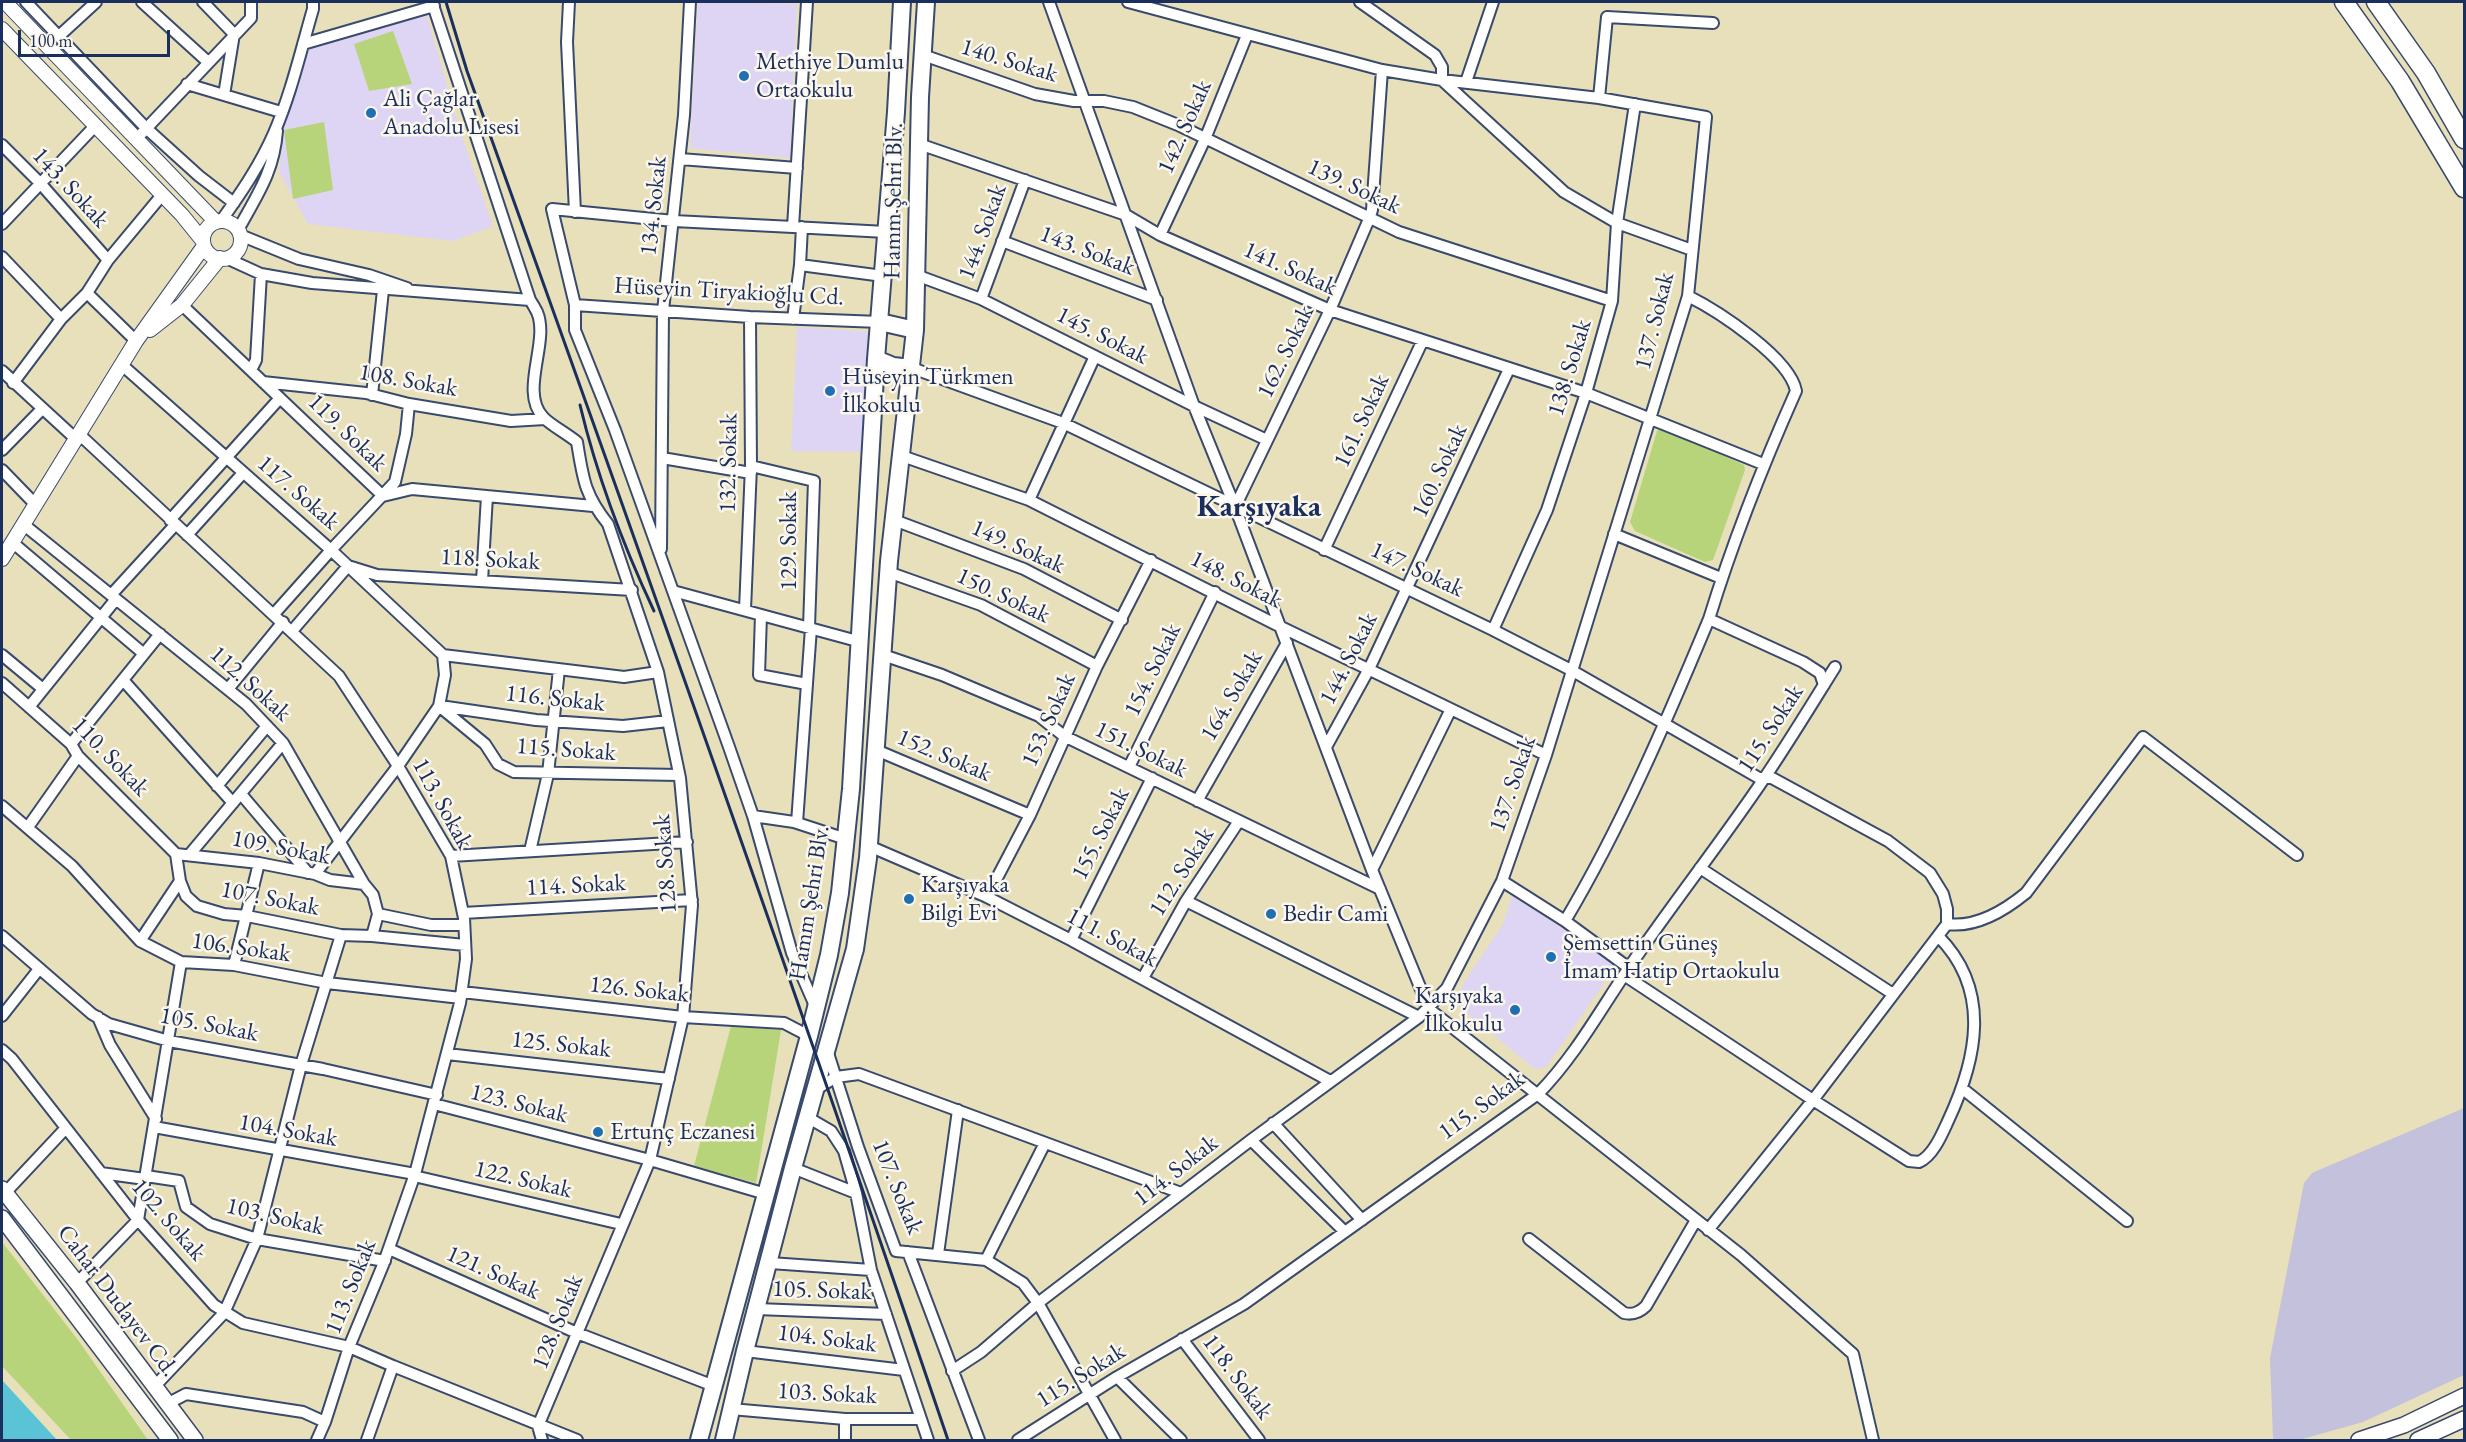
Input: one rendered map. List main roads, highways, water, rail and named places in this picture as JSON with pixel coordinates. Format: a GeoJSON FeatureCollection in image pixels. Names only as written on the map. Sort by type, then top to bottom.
{"type":"FeatureCollection","features":[{"type":"Feature","properties":{"kind":"highway"},"geometry":{"type":"LineString","coordinates":[[2344,2],[2400,81],[2464,188]]}},
{"type":"Feature","properties":{"kind":"highway"},"geometry":{"type":"LineString","coordinates":[[2376,2],[2426,73],[2464,139]]}},
{"type":"Feature","properties":{"kind":"main road","name":"Hamm Şehri Blv."},"geometry":{"type":"LineString","coordinates":[[699,1440],[816,1008],[838,903],[846,839],[861,642],[876,359],[902,2]]}},
{"type":"Feature","properties":{"kind":"main road","name":"Hamm Şehri Blv."},"geometry":{"type":"LineString","coordinates":[[724,1440],[793,1168],[855,949],[869,846],[888,572],[915,330],[919,144],[926,2]]}},
{"type":"Feature","properties":{"kind":"main road"},"geometry":{"type":"LineString","coordinates":[[880,322],[915,330]]}},
{"type":"Feature","properties":{"kind":"main road"},"geometry":{"type":"LineString","coordinates":[[876,359],[893,366],[912,368]]}},
{"type":"Feature","properties":{"kind":"main road","name":"Cahar Dudayev Cd."},"geometry":{"type":"LineString","coordinates":[[3,1191],[77,1283],[195,1440]]}},
{"type":"Feature","properties":{"kind":"main road","name":"Cahar Dudayev Cd."},"geometry":{"type":"LineString","coordinates":[[2,1218],[170,1440]]}},
{"type":"Feature","properties":{"kind":"main road"},"geometry":{"type":"LineString","coordinates":[[2358,1440],[2404,1425],[2464,1396]]}},
{"type":"Feature","properties":{"kind":"main road"},"geometry":{"type":"LineString","coordinates":[[2418,1440],[2464,1419]]}},
{"type":"Feature","properties":{"kind":"water"},"geometry":{"type":"Polygon","coordinates":[[[2,1380],[57,1440],[2,1440],[2,1380]]]}},
{"type":"Feature","properties":{"kind":"railway"},"geometry":{"type":"LineString","coordinates":[[446,2],[467,71],[711,754],[948,1440]]}},
{"type":"Feature","properties":{"kind":"railway"},"geometry":{"type":"LineString","coordinates":[[580,405],[594,458],[612,510],[654,611]]}},
{"type":"Feature","properties":{"kind":"place","name":"Methiye Dumlu Ortaokulu"},"geometry":{"type":"Point","coordinates":[744,76]}},
{"type":"Feature","properties":{"kind":"place","name":"Ali Çağlar Anadolu Lisesi"},"geometry":{"type":"Point","coordinates":[371,113]}},
{"type":"Feature","properties":{"kind":"place","name":"Hüseyin Türkmen İlkokulu"},"geometry":{"type":"Point","coordinates":[830,391]}},
{"type":"Feature","properties":{"kind":"place","name":"Karşıyaka Bilgi Evi"},"geometry":{"type":"Point","coordinates":[909,899]}},
{"type":"Feature","properties":{"kind":"place","name":"Bedir Cami"},"geometry":{"type":"Point","coordinates":[1271,914]}},
{"type":"Feature","properties":{"kind":"place","name":"Şemsettin Güneş İmam Hatip Ortaokulu"},"geometry":{"type":"Point","coordinates":[1551,957]}},
{"type":"Feature","properties":{"kind":"place","name":"Karşıyaka İlkokulu"},"geometry":{"type":"Point","coordinates":[1515,1010]}},
{"type":"Feature","properties":{"kind":"place","name":"Ertunç Eczanesi"},"geometry":{"type":"Point","coordinates":[598,1132]}},
{"type":"Feature","properties":{"kind":"district","name":"Karşıyaka"},"geometry":{"type":"Point","coordinates":[1259,508]}}]}
